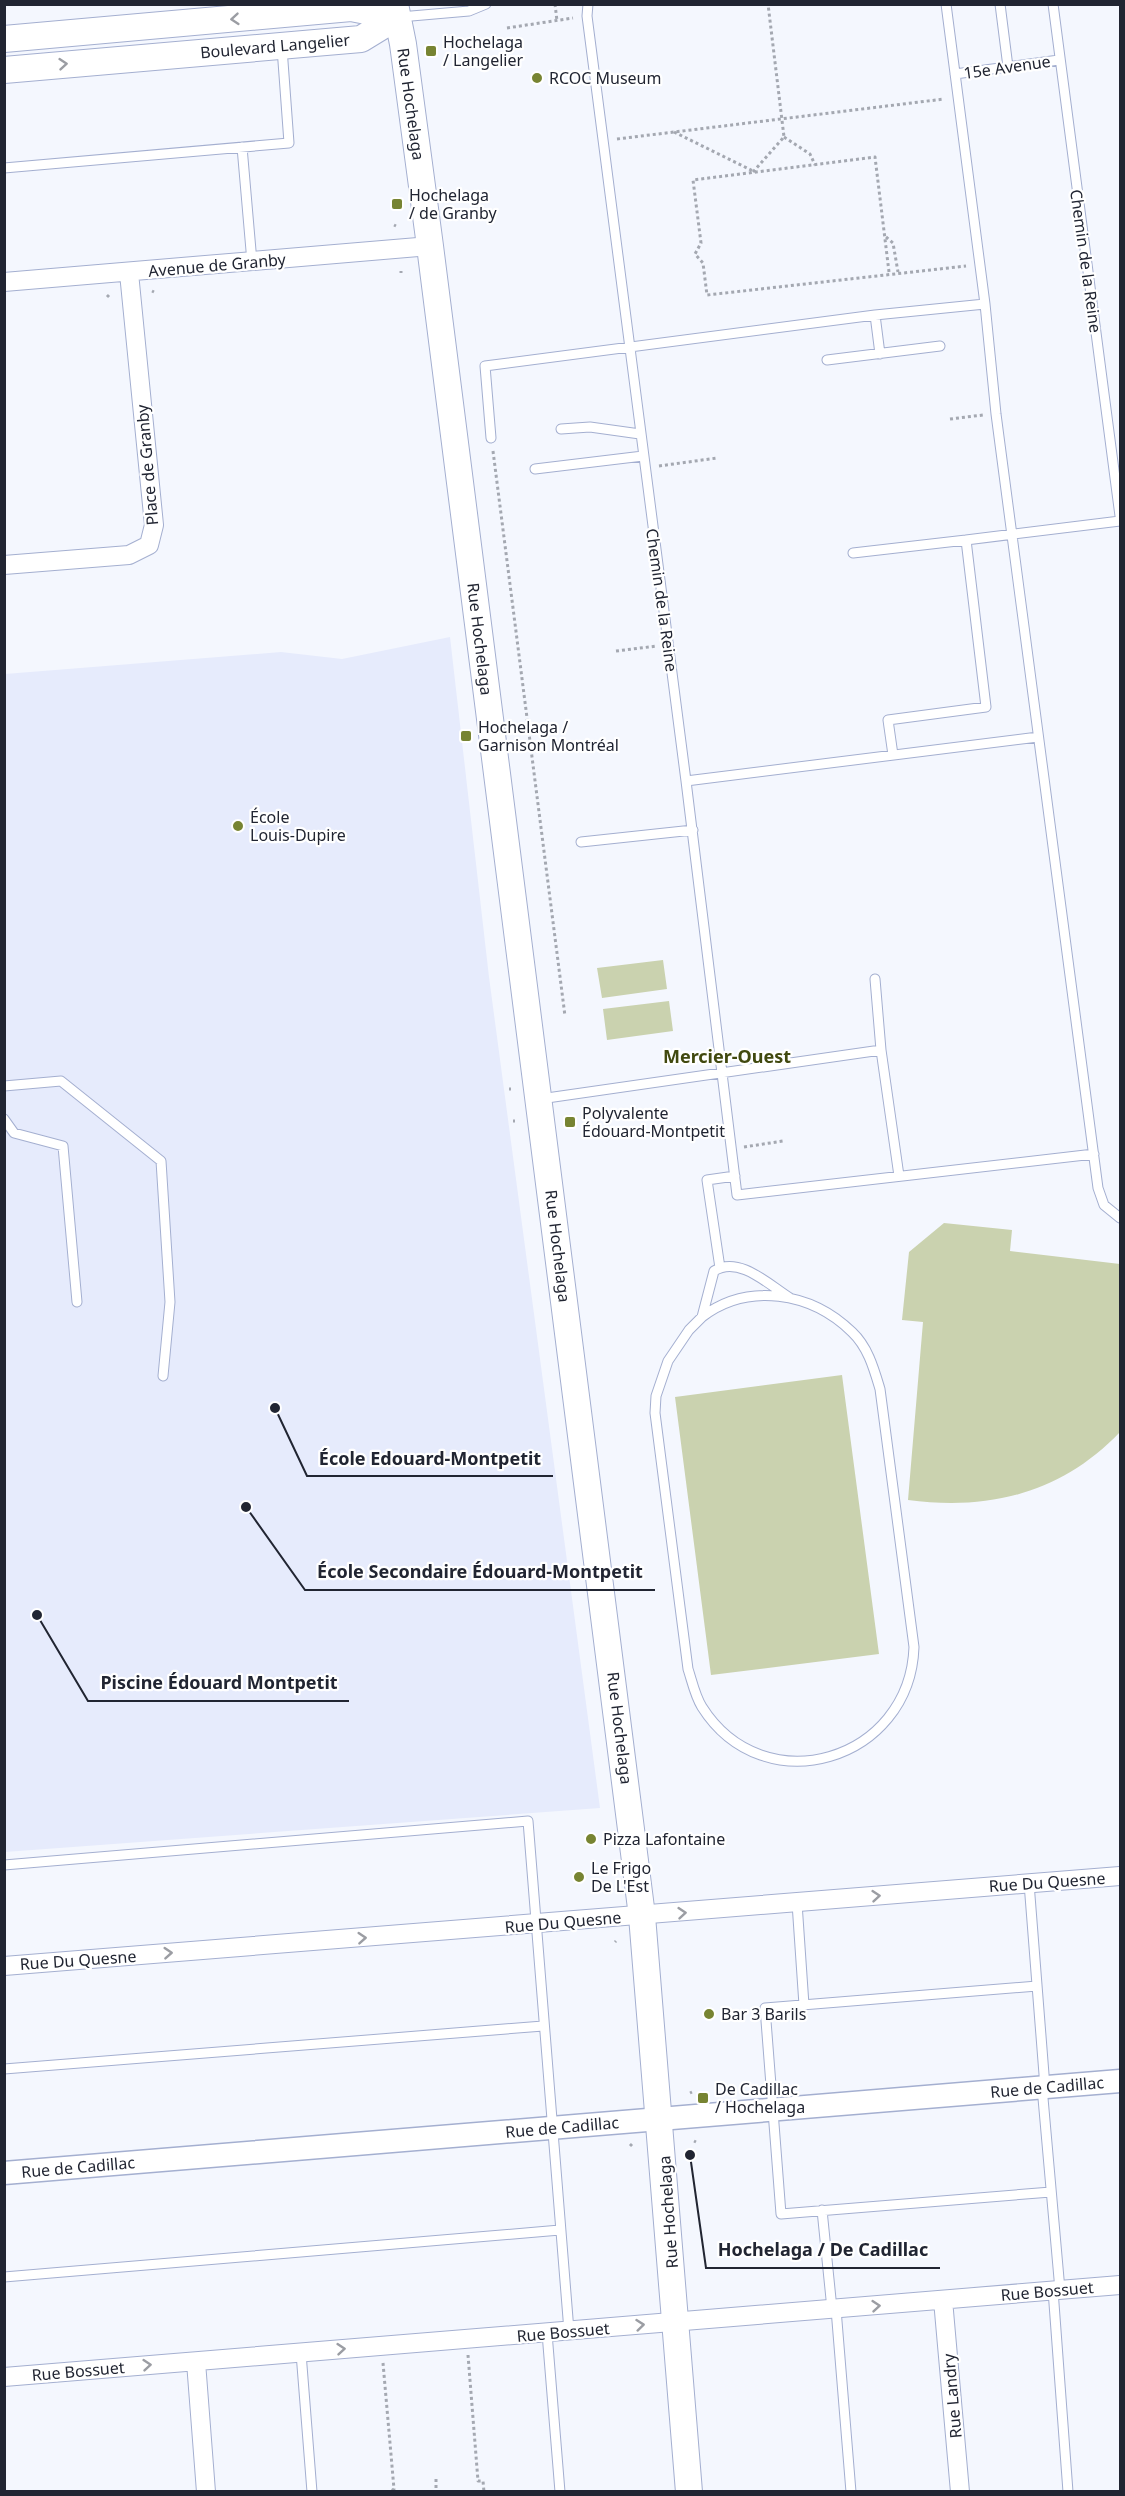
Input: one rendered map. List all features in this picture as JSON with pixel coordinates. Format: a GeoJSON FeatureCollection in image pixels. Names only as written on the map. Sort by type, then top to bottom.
{"type":"FeatureCollection","features":[{"type":"Feature","properties":{"kind":"main road","name":"Boulevard Langelier"},"geometry":{"type":"LineString","coordinates":[[4,39],[267,10],[396,11]]}},
{"type":"Feature","properties":{"kind":"main road","name":"Boulevard Langelier"},"geometry":{"type":"LineString","coordinates":[[4,70],[361,39],[396,11]]}},
{"type":"Feature","properties":{"kind":"main road","name":"Rue Hochelaga"},"geometry":{"type":"LineString","coordinates":[[396,11],[429,246],[518,953],[540,1099],[642,1916],[689,2492]]}},
{"type":"Feature","properties":{"kind":"street","name":"Avenue de Granby"},"geometry":{"type":"LineString","coordinates":[[4,282],[429,246]]}},
{"type":"Feature","properties":{"kind":"street","name":"Place de Granby"},"geometry":{"type":"LineString","coordinates":[[4,565],[129,555],[149,545],[153,536],[154,525],[129,273]]}},
{"type":"Feature","properties":{"kind":"street","name":"Rue Du Quesne"},"geometry":{"type":"LineString","coordinates":[[4,1966],[1120,1876]]}},
{"type":"Feature","properties":{"kind":"street","name":"Rue de Cadillac"},"geometry":{"type":"LineString","coordinates":[[4,2173],[1120,2081]]}},
{"type":"Feature","properties":{"kind":"street","name":"Rue Bossuet"},"geometry":{"type":"LineString","coordinates":[[4,2377],[1120,2285]]}},
{"type":"Feature","properties":{"kind":"street","name":"Rue Landry"},"geometry":{"type":"LineString","coordinates":[[944,2300],[960,2492]]}},
{"type":"Feature","properties":{"kind":"street"},"geometry":{"type":"LineString","coordinates":[[196,2362],[206,2492]]}},
{"type":"Feature","properties":{"kind":"lane"},"geometry":{"type":"LineString","coordinates":[[396,11],[469,11],[486,4]]}},
{"type":"Feature","properties":{"kind":"lane","name":"Chemin de la Reine"},"geometry":{"type":"LineString","coordinates":[[588,4],[587,16],[693,830],[737,1195],[899,1176]]}},
{"type":"Feature","properties":{"kind":"lane"},"geometry":{"type":"LineString","coordinates":[[946,4],[1012,535],[1098,1188],[1104,1205],[1120,1218]]}},
{"type":"Feature","properties":{"kind":"lane"},"geometry":{"type":"LineString","coordinates":[[1000,4],[1008,67]]}},
{"type":"Feature","properties":{"kind":"lane","name":"Chemin de la Reine"},"geometry":{"type":"LineString","coordinates":[[853,553],[1012,535],[1120,519],[1053,4]]}},
{"type":"Feature","properties":{"kind":"lane"},"geometry":{"type":"LineString","coordinates":[[4,168],[289,143],[282,45]]}},
{"type":"Feature","properties":{"kind":"lane","name":"15e Avenue"},"geometry":{"type":"LineString","coordinates":[[955,74],[1059,60]]}},
{"type":"Feature","properties":{"kind":"lane"},"geometry":{"type":"LineString","coordinates":[[242,147],[252,262]]}},
{"type":"Feature","properties":{"kind":"lane"},"geometry":{"type":"LineString","coordinates":[[491,438],[484,366],[875,315],[985,304]]}},
{"type":"Feature","properties":{"kind":"lane"},"geometry":{"type":"LineString","coordinates":[[875,315],[880,354]]}},
{"type":"Feature","properties":{"kind":"lane"},"geometry":{"type":"LineString","coordinates":[[827,360],[940,346]]}},
{"type":"Feature","properties":{"kind":"lane"},"geometry":{"type":"LineString","coordinates":[[561,429],[590,427],[640,434]]}},
{"type":"Feature","properties":{"kind":"lane"},"geometry":{"type":"LineString","coordinates":[[535,469],[643,456]]}},
{"type":"Feature","properties":{"kind":"lane"},"geometry":{"type":"LineString","coordinates":[[893,755],[888,720],[986,707],[966,540]]}},
{"type":"Feature","properties":{"kind":"lane"},"geometry":{"type":"LineString","coordinates":[[686,781],[1038,737]]}},
{"type":"Feature","properties":{"kind":"lane"},"geometry":{"type":"LineString","coordinates":[[581,842],[693,830]]}},
{"type":"Feature","properties":{"kind":"lane"},"geometry":{"type":"LineString","coordinates":[[875,979],[881,1050],[899,1176],[1094,1154]]}},
{"type":"Feature","properties":{"kind":"lane"},"geometry":{"type":"LineString","coordinates":[[540,1099],[881,1050]]}},
{"type":"Feature","properties":{"kind":"lane"},"geometry":{"type":"LineString","coordinates":[[4,1086],[61,1081],[161,1161],[170,1302],[163,1376]]}},
{"type":"Feature","properties":{"kind":"lane"},"geometry":{"type":"LineString","coordinates":[[4,1119],[14,1133],[63,1146],[77,1302]]}},
{"type":"Feature","properties":{"kind":"lane"},"geometry":{"type":"LineString","coordinates":[[4,1140],[14,1133]]}},
{"type":"Feature","properties":{"kind":"lane"},"geometry":{"type":"LineString","coordinates":[[720,1268],[707,1180],[735,1176]]}},
{"type":"Feature","properties":{"kind":"lane"},"geometry":{"type":"LineString","coordinates":[[702,1317],[714,1272],[720,1268],[738,1266],[790,1298],[816,1307],[853,1332],[866,1350],[874,1368],[880,1389],[914,1647],[913,1670],[909,1686],[890,1718],[860,1745],[841,1755],[821,1759],[781,1760],[761,1754],[726,1735],[701,1706],[688,1669],[656,1413],[656,1396],[668,1361],[683,1337],[702,1317],[733,1299],[755,1295],[790,1298]]}},
{"type":"Feature","properties":{"kind":"lane"},"geometry":{"type":"LineString","coordinates":[[4,1865],[528,1821],[534,1925],[569,2331]]}},
{"type":"Feature","properties":{"kind":"lane"},"geometry":{"type":"LineString","coordinates":[[1029,1883],[1051,2192],[1068,2492]]}},
{"type":"Feature","properties":{"kind":"lane"},"geometry":{"type":"LineString","coordinates":[[797,1903],[804,2005]]}},
{"type":"Feature","properties":{"kind":"lane"},"geometry":{"type":"LineString","coordinates":[[1037,1986],[765,2008],[771,2110],[781,2214],[1051,2192]]}},
{"type":"Feature","properties":{"kind":"lane"},"geometry":{"type":"LineString","coordinates":[[4,2069],[543,2026]]}},
{"type":"Feature","properties":{"kind":"lane"},"geometry":{"type":"LineString","coordinates":[[822,2210],[834,2309],[851,2492]]}},
{"type":"Feature","properties":{"kind":"lane"},"geometry":{"type":"LineString","coordinates":[[4,2277],[560,2230]]}},
{"type":"Feature","properties":{"kind":"lane"},"geometry":{"type":"LineString","coordinates":[[547,2333],[560,2492]]}},
{"type":"Feature","properties":{"kind":"lane"},"geometry":{"type":"LineString","coordinates":[[301,2353],[312,2492]]}},
{"type":"Feature","properties":{"kind":"path"},"geometry":{"type":"LineString","coordinates":[[555,4],[557,21]]}},
{"type":"Feature","properties":{"kind":"path"},"geometry":{"type":"LineString","coordinates":[[753,172],[784,137],[768,4]]}},
{"type":"Feature","properties":{"kind":"path"},"geometry":{"type":"LineString","coordinates":[[507,28],[578,17]]}},
{"type":"Feature","properties":{"kind":"path"},"geometry":{"type":"LineString","coordinates":[[616,140],[946,99]]}},
{"type":"Feature","properties":{"kind":"path"},"geometry":{"type":"LineString","coordinates":[[674,132],[753,172]]}},
{"type":"Feature","properties":{"kind":"path"},"geometry":{"type":"LineString","coordinates":[[784,137],[810,154],[815,165]]}},
{"type":"Feature","properties":{"kind":"path"},"geometry":{"type":"LineString","coordinates":[[890,273],[875,157],[693,180],[701,243],[695,254],[703,262],[707,295],[969,265]]}},
{"type":"Feature","properties":{"kind":"path"},"geometry":{"type":"LineString","coordinates":[[885,237],[893,243],[898,272]]}},
{"type":"Feature","properties":{"kind":"path"},"geometry":{"type":"LineString","coordinates":[[950,419],[985,415]]}},
{"type":"Feature","properties":{"kind":"path"},"geometry":{"type":"LineString","coordinates":[[491,438],[565,1016]]}},
{"type":"Feature","properties":{"kind":"path"},"geometry":{"type":"LineString","coordinates":[[671,465],[717,458]]}},
{"type":"Feature","properties":{"kind":"path"},"geometry":{"type":"LineString","coordinates":[[616,651],[656,646]]}},
{"type":"Feature","properties":{"kind":"path"},"geometry":{"type":"LineString","coordinates":[[742,1147],[783,1142]]}},
{"type":"Feature","properties":{"kind":"path"},"geometry":{"type":"LineString","coordinates":[[468,2355],[478,2481],[483,2481],[484,2492]]}},
{"type":"Feature","properties":{"kind":"path"},"geometry":{"type":"LineString","coordinates":[[383,2362],[394,2489],[390,2492]]}},
{"type":"Feature","properties":{"kind":"path"},"geometry":{"type":"LineString","coordinates":[[435,2479],[436,2492]]}},
{"type":"Feature","properties":{"kind":"shaded area"},"geometry":{"type":"Polygon","coordinates":[[[450,637],[489,977],[600,1808],[5,1852],[5,674],[281,652],[342,659],[450,637]]]}},
{"type":"Feature","properties":{"kind":"green space"},"geometry":{"type":"Polygon","coordinates":[[[663,960],[667,989],[602,998],[597,968],[663,960]]]}},
{"type":"Feature","properties":{"kind":"green space"},"geometry":{"type":"Polygon","coordinates":[[[669,1001],[673,1031],[607,1040],[603,1009],[669,1001]]]}},
{"type":"Feature","properties":{"kind":"green space"},"geometry":{"type":"Polygon","coordinates":[[[944,1223],[1012,1230],[1010,1251],[1120,1264],[1120,1432],[1098,1453],[1074,1470],[1023,1493],[967,1503],[908,1500],[923,1322],[902,1320],[909,1252],[944,1223]]]}},
{"type":"Feature","properties":{"kind":"green space"},"geometry":{"type":"Polygon","coordinates":[[[842,1375],[879,1654],[711,1675],[675,1397],[842,1375]]]}},
{"type":"Feature","properties":{"kind":"place","name":"Hochelaga / Langelier"},"geometry":{"type":"Point","coordinates":[431,51]}},
{"type":"Feature","properties":{"kind":"place","name":"RCOC Museum"},"geometry":{"type":"Point","coordinates":[537,78]}},
{"type":"Feature","properties":{"kind":"place","name":"Hochelaga / de Granby"},"geometry":{"type":"Point","coordinates":[397,204]}},
{"type":"Feature","properties":{"kind":"place","name":"Hochelaga / Garnison Montréal"},"geometry":{"type":"Point","coordinates":[466,736]}},
{"type":"Feature","properties":{"kind":"place","name":"École Louis-Dupire"},"geometry":{"type":"Point","coordinates":[238,826]}},
{"type":"Feature","properties":{"kind":"place","name":"Polyvalente Édouard-Montpetit"},"geometry":{"type":"Point","coordinates":[570,1122]}},
{"type":"Feature","properties":{"kind":"place","name":"École Edouard-Montpetit"},"geometry":{"type":"Point","coordinates":[275,1408]}},
{"type":"Feature","properties":{"kind":"place","name":"École Secondaire Édouard-Montpetit"},"geometry":{"type":"Point","coordinates":[246,1507]}},
{"type":"Feature","properties":{"kind":"place","name":"Piscine Édouard Montpetit"},"geometry":{"type":"Point","coordinates":[37,1615]}},
{"type":"Feature","properties":{"kind":"place","name":"Pizza Lafontaine"},"geometry":{"type":"Point","coordinates":[591,1839]}},
{"type":"Feature","properties":{"kind":"place","name":"Le Frigo De L'Est"},"geometry":{"type":"Point","coordinates":[579,1877]}},
{"type":"Feature","properties":{"kind":"place","name":"Bar 3 Barils"},"geometry":{"type":"Point","coordinates":[709,2014]}},
{"type":"Feature","properties":{"kind":"place","name":"De Cadillac / Hochelaga"},"geometry":{"type":"Point","coordinates":[703,2098]}},
{"type":"Feature","properties":{"kind":"place","name":"Hochelaga / De Cadillac"},"geometry":{"type":"Point","coordinates":[690,2155]}},
{"type":"Feature","properties":{"kind":"district","name":"Mercier-Ouest"},"geometry":{"type":"Point","coordinates":[727,1057]}}]}
